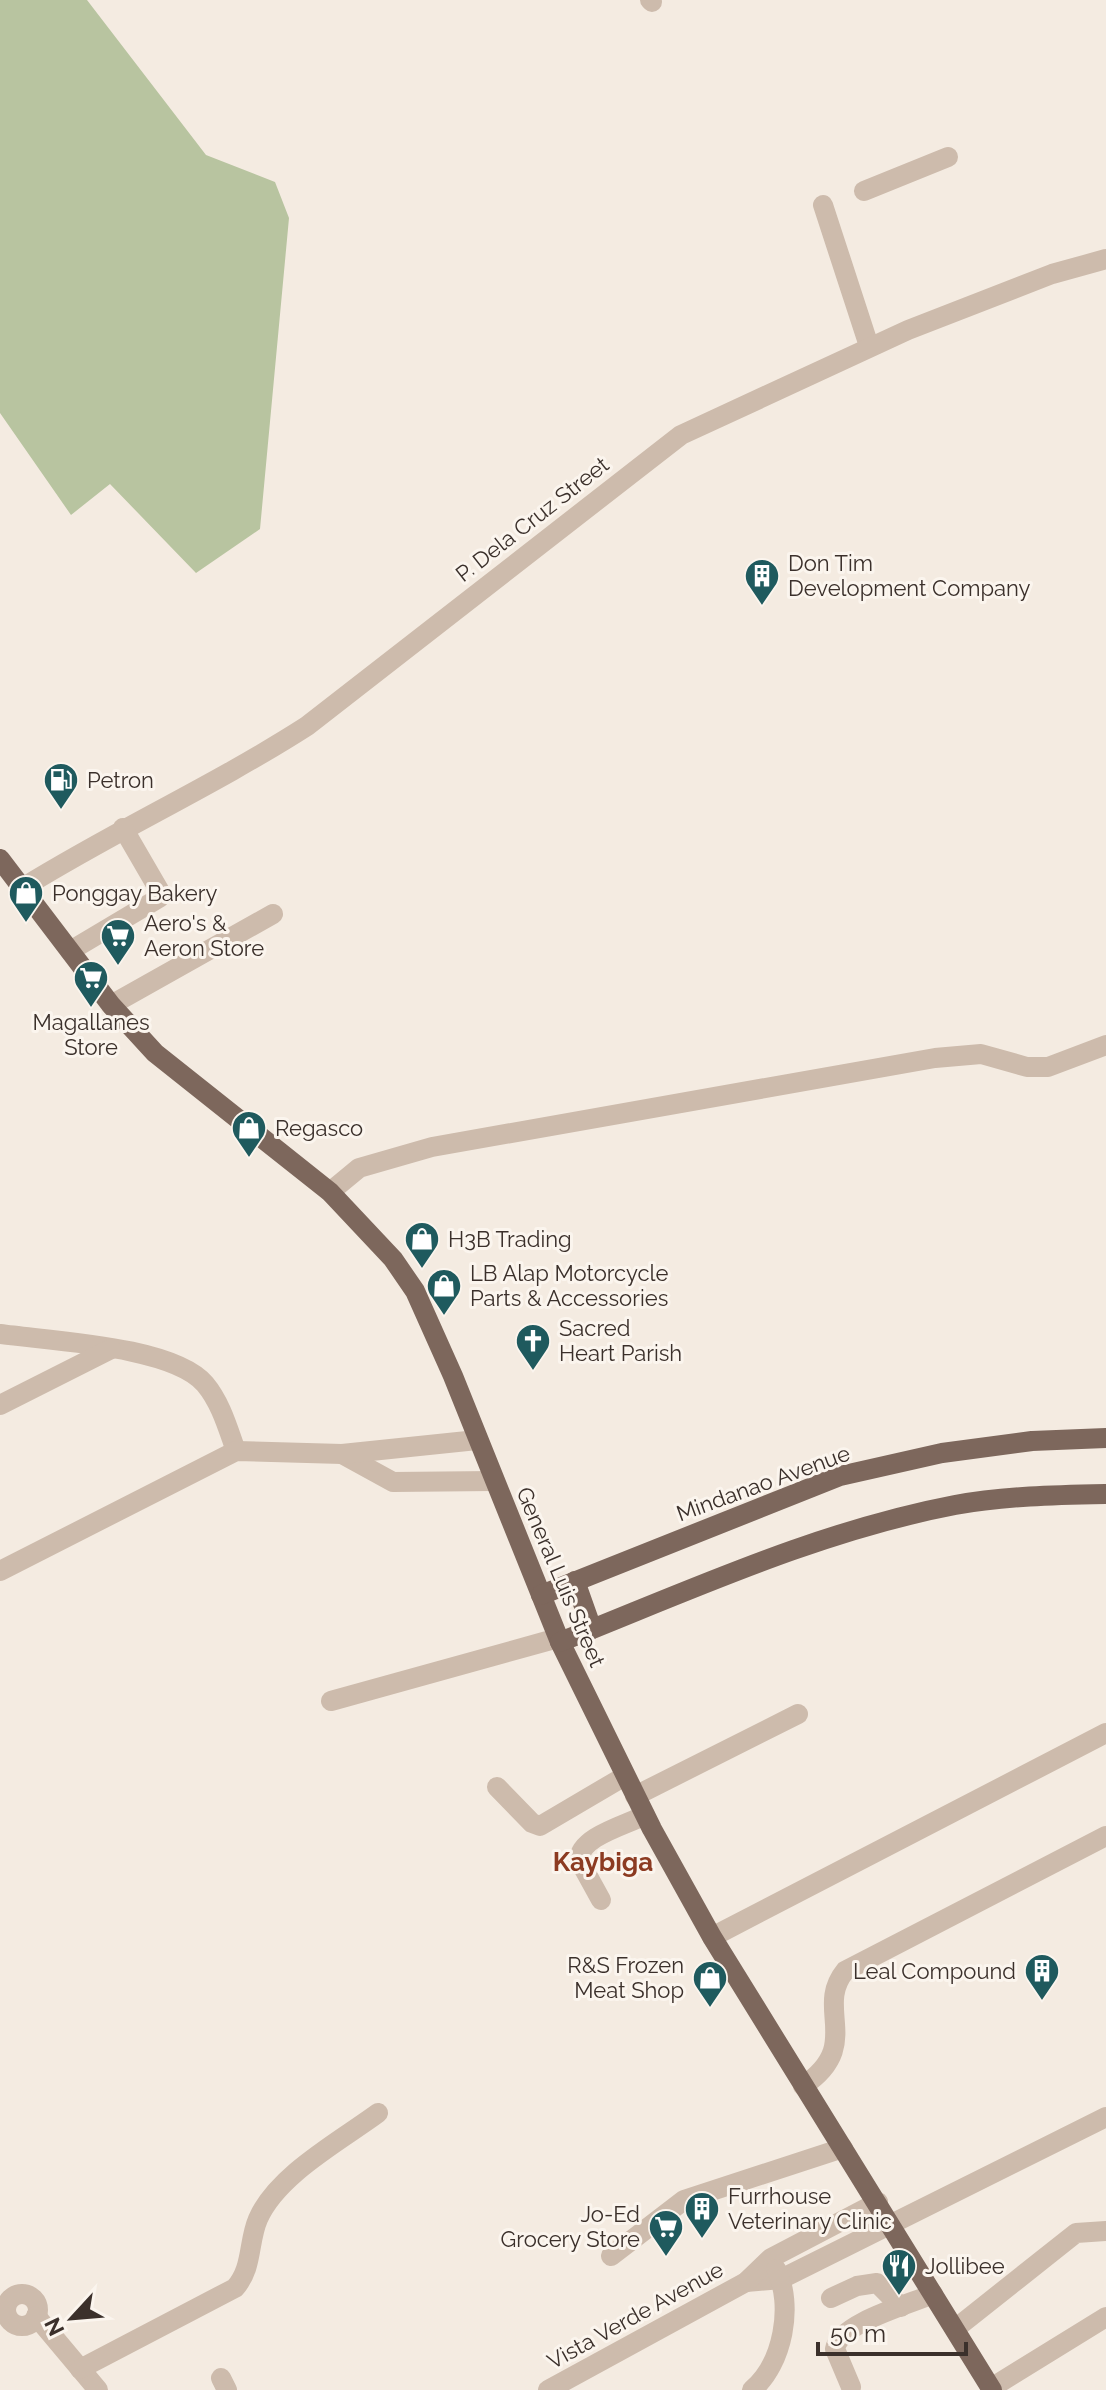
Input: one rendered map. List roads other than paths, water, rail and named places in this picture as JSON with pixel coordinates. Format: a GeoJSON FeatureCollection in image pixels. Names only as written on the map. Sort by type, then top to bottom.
{"type":"FeatureCollection","features":[{"type":"Feature","properties":{"kind":"main road","name":"General Luis Street"},"geometry":{"type":"LineString","coordinates":[[0,859],[111,1005],[155,1053],[330,1192],[393,1259],[415,1291],[453,1376],[559,1640],[635,1796],[712,1937],[992,2389]]}},
{"type":"Feature","properties":{"kind":"main road","name":"Mindanao Avenue"},"geometry":{"type":"LineString","coordinates":[[541,1595],[840,1476],[942,1453],[1032,1441],[1106,1438]]}},
{"type":"Feature","properties":{"kind":"main road"},"geometry":{"type":"LineString","coordinates":[[559,1640],[857,1529],[956,1505],[1051,1495],[1106,1494]]}},
{"type":"Feature","properties":{"kind":"main road"},"geometry":{"type":"LineString","coordinates":[[575,1581],[592,1629]]}},
{"type":"Feature","properties":{"kind":"street"},"geometry":{"type":"LineString","coordinates":[[864,191],[948,157]]}},
{"type":"Feature","properties":{"kind":"street"},"geometry":{"type":"LineString","coordinates":[[823,205],[869,346]]}},
{"type":"Feature","properties":{"kind":"street","name":"P. Dela Cruz Street"},"geometry":{"type":"LineString","coordinates":[[24,887],[123,828],[265,753],[307,726],[666,445],[869,346],[1052,274],[1106,259]]}},
{"type":"Feature","properties":{"kind":"street"},"geometry":{"type":"LineString","coordinates":[[70,951],[159,898],[159,890],[123,828]]}},
{"type":"Feature","properties":{"kind":"street"},"geometry":{"type":"LineString","coordinates":[[111,1005],[273,914]]}},
{"type":"Feature","properties":{"kind":"street"},"geometry":{"type":"LineString","coordinates":[[330,1192],[359,1168],[432,1147],[935,1058],[981,1054],[1027,1067],[1048,1067],[1106,1045]]}},
{"type":"Feature","properties":{"kind":"street"},"geometry":{"type":"LineString","coordinates":[[0,1334],[152,1355],[191,1371],[206,1385],[236,1451]]}},
{"type":"Feature","properties":{"kind":"street"},"geometry":{"type":"LineString","coordinates":[[0,1405],[111,1349]]}},
{"type":"Feature","properties":{"kind":"street"},"geometry":{"type":"LineString","coordinates":[[0,1571],[236,1451],[342,1454],[477,1440]]}},
{"type":"Feature","properties":{"kind":"street"},"geometry":{"type":"LineString","coordinates":[[342,1454],[393,1482],[493,1481]]}},
{"type":"Feature","properties":{"kind":"street"},"geometry":{"type":"LineString","coordinates":[[331,1701],[559,1640]]}},
{"type":"Feature","properties":{"kind":"street"},"geometry":{"type":"LineString","coordinates":[[635,1796],[798,1714]]}},
{"type":"Feature","properties":{"kind":"street"},"geometry":{"type":"LineString","coordinates":[[712,1937],[1106,1733]]}},
{"type":"Feature","properties":{"kind":"street"},"geometry":{"type":"LineString","coordinates":[[497,1787],[532,1823],[540,1826],[625,1776]]}},
{"type":"Feature","properties":{"kind":"street"},"geometry":{"type":"LineString","coordinates":[[601,1900],[579,1853],[588,1842],[645,1815]]}},
{"type":"Feature","properties":{"kind":"street"},"geometry":{"type":"LineString","coordinates":[[803,2086],[820,2075],[834,2056],[836,1986],[845,1971],[1106,1836]]}},
{"type":"Feature","properties":{"kind":"street"},"geometry":{"type":"LineString","coordinates":[[80,2369],[235,2288],[245,2277],[258,2220],[273,2193],[378,2113]]}},
{"type":"Feature","properties":{"kind":"street","name":"Vista Verde Avenue"},"geometry":{"type":"LineString","coordinates":[[746,2282],[781,2279],[1105,2120]]}},
{"type":"Feature","properties":{"kind":"street"},"geometry":{"type":"LineString","coordinates":[[611,2256],[684,2200],[843,2148]]}},
{"type":"Feature","properties":{"kind":"street","name":"Vista Verde Avenue"},"geometry":{"type":"LineString","coordinates":[[548,2390],[573,2384],[746,2282],[771,2258],[878,2202]]}},
{"type":"Feature","properties":{"kind":"street"},"geometry":{"type":"LineString","coordinates":[[955,2329],[1076,2233],[1106,2231]]}},
{"type":"Feature","properties":{"kind":"street"},"geometry":{"type":"LineString","coordinates":[[752,2390],[769,2368],[779,2346],[784,2311],[781,2279],[771,2258]]}},
{"type":"Feature","properties":{"kind":"street"},"geometry":{"type":"LineString","coordinates":[[831,2298],[857,2286],[877,2283],[901,2307]]}},
{"type":"Feature","properties":{"kind":"street"},"geometry":{"type":"LineString","coordinates":[[851,2387],[835,2349],[836,2343],[853,2327],[933,2294]]}},
{"type":"Feature","properties":{"kind":"street"},"geometry":{"type":"LineString","coordinates":[[36,2316],[98,2390]]}},
{"type":"Feature","properties":{"kind":"street"},"geometry":{"type":"LineString","coordinates":[[992,2389],[1106,2317]]}},
{"type":"Feature","properties":{"kind":"place","name":"Don Tim Development Company"},"geometry":{"type":"Point","coordinates":[762,607]}},
{"type":"Feature","properties":{"kind":"place","name":"Petron"},"geometry":{"type":"Point","coordinates":[61,811]}},
{"type":"Feature","properties":{"kind":"place","name":"Ponggay Bakery"},"geometry":{"type":"Point","coordinates":[26,924]}},
{"type":"Feature","properties":{"kind":"place","name":"Aero's & Aeron Store"},"geometry":{"type":"Point","coordinates":[118,967]}},
{"type":"Feature","properties":{"kind":"place","name":"Magallanes Store"},"geometry":{"type":"Point","coordinates":[91,1009]}},
{"type":"Feature","properties":{"kind":"place","name":"Regasco"},"geometry":{"type":"Point","coordinates":[249,1159]}},
{"type":"Feature","properties":{"kind":"place","name":"H3B Trading"},"geometry":{"type":"Point","coordinates":[422,1270]}},
{"type":"Feature","properties":{"kind":"place","name":"LB Alap Motorcycle Parts & Accessories"},"geometry":{"type":"Point","coordinates":[444,1317]}},
{"type":"Feature","properties":{"kind":"place","name":"Sacred Heart Parish"},"geometry":{"type":"Point","coordinates":[533,1372]}},
{"type":"Feature","properties":{"kind":"place","name":"Leal Compound"},"geometry":{"type":"Point","coordinates":[1042,2002]}},
{"type":"Feature","properties":{"kind":"place","name":"R&S Frozen Meat Shop"},"geometry":{"type":"Point","coordinates":[710,2009]}},
{"type":"Feature","properties":{"kind":"place","name":"Furrhouse Veterinary Clinic"},"geometry":{"type":"Point","coordinates":[702,2240]}},
{"type":"Feature","properties":{"kind":"place","name":"Jo-Ed Grocery Store"},"geometry":{"type":"Point","coordinates":[666,2258]}},
{"type":"Feature","properties":{"kind":"place","name":"Jollibee"},"geometry":{"type":"Point","coordinates":[899,2297]}},
{"type":"Feature","properties":{"kind":"district","name":"Kaybiga"},"geometry":{"type":"Point","coordinates":[603,1862]}}]}
